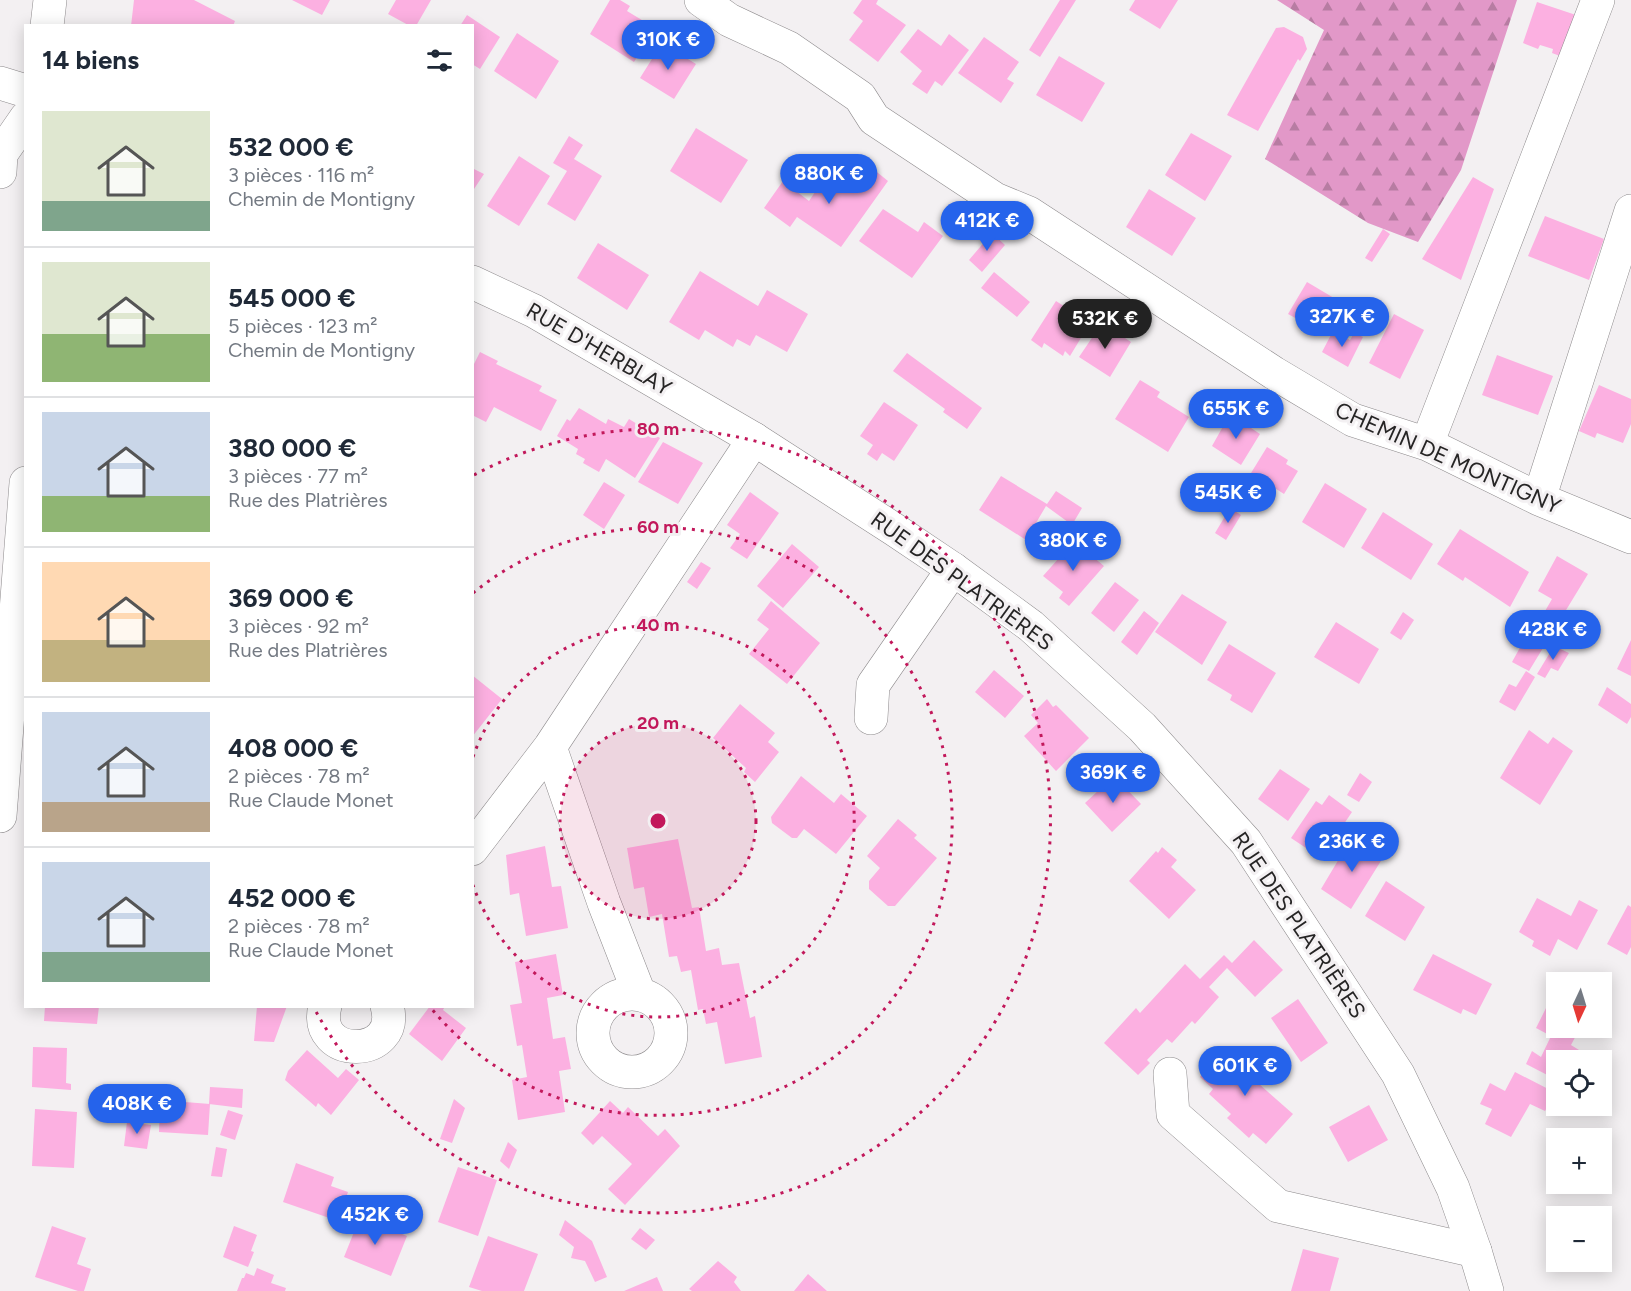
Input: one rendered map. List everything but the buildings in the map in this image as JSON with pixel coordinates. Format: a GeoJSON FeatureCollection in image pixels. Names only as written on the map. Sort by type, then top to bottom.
{"type":"FeatureCollection","features":[{"type":"Feature","properties":{"kind":"street"},"geometry":{"type":"LineString","coordinates":[[48,24],[50,0]]}},
{"type":"Feature","properties":{"kind":"street","name":"CHEMIN DE MONTIGNY"},"geometry":{"type":"LineString","coordinates":[[701,0],[729,20],[789,48],[860,97],[874,119],[995,199],[1029,213],[1274,373],[1353,420],[1427,444],[1539,499],[1631,537]]}},
{"type":"Feature","properties":{"kind":"street"},"geometry":{"type":"LineString","coordinates":[[1427,444],[1598,0]]}},
{"type":"Feature","properties":{"kind":"street"},"geometry":{"type":"LineString","coordinates":[[0,83],[24,90]]}},
{"type":"Feature","properties":{"kind":"street"},"geometry":{"type":"LineString","coordinates":[[0,172],[2,153],[24,121]]}},
{"type":"Feature","properties":{"kind":"street"},"geometry":{"type":"LineString","coordinates":[[1539,499],[1631,211]]}},
{"type":"Feature","properties":{"kind":"street","name":"RUE D'HERBLAY"},"geometry":{"type":"LineString","coordinates":[[474,283],[534,311],[754,439]]}},
{"type":"Feature","properties":{"kind":"street"},"geometry":{"type":"LineString","coordinates":[[474,846],[550,747],[754,439]]}},
{"type":"Feature","properties":{"kind":"street","name":"RUE DES PLATRIÈRES"},"geometry":{"type":"LineString","coordinates":[[754,439],[953,569],[1031,626],[1142,727],[1246,842],[1398,1074],[1453,1188],[1486,1291]]}},
{"type":"Feature","properties":{"kind":"street"},"geometry":{"type":"LineString","coordinates":[[0,816],[16,740],[24,534]]}},
{"type":"Feature","properties":{"kind":"street"},"geometry":{"type":"LineString","coordinates":[[871,718],[873,685],[953,569]]}},
{"type":"Feature","properties":{"kind":"street"},"geometry":{"type":"LineString","coordinates":[[550,747],[604,903],[639,993]]}},
{"type":"Feature","properties":{"kind":"street"},"geometry":{"type":"LineString","coordinates":[[324,1008],[324,1023],[334,1040],[344,1046],[356,1048],[376,1041],[384,1032],[388,1022],[387,1008]]}},
{"type":"Feature","properties":{"kind":"street"},"geometry":{"type":"LineString","coordinates":[[1170,1074],[1173,1114],[1278,1206],[1475,1251]]}},
{"type":"Feature","properties":{"kind":"green space"},"geometry":{"type":"Polygon","coordinates":[[[1277,0],[1517,0],[1461,170],[1418,242],[1368,223],[1265,159],[1324,30],[1277,0]]]}}]}
